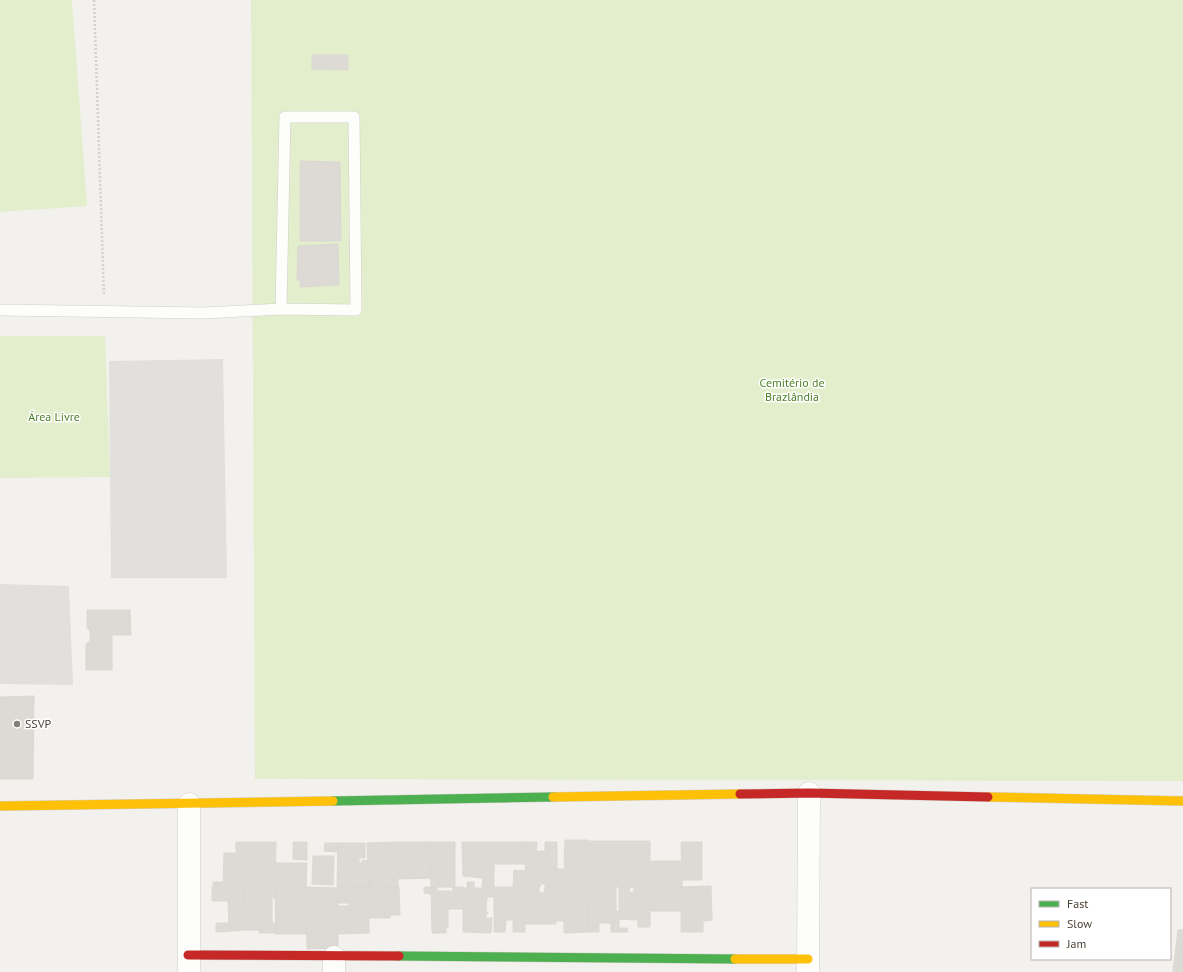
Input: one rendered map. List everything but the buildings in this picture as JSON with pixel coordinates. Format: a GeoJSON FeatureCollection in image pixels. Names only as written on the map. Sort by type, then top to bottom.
{"type":"FeatureCollection","features":[{"type":"Feature","properties":{"kind":"street"},"geometry":{"type":"LineString","coordinates":[[0,806],[810,793],[1183,801]]}},
{"type":"Feature","properties":{"kind":"street"},"geometry":{"type":"LineString","coordinates":[[189,804],[188,963],[808,965],[810,793]]}},
{"type":"Feature","properties":{"kind":"lane"},"geometry":{"type":"LineString","coordinates":[[0,310],[204,313],[282,309],[356,310],[354,117],[285,117],[282,309]]}},
{"type":"Feature","properties":{"kind":"path"},"geometry":{"type":"LineString","coordinates":[[94,0],[105,311]]}},
{"type":"Feature","properties":{"kind":"green space"},"geometry":{"type":"Polygon","coordinates":[[[0,0],[72,0],[87,206],[0,212],[0,0]]]}},
{"type":"Feature","properties":{"kind":"green space","name":"Cemitério de Brazlândia"},"geometry":{"type":"Polygon","coordinates":[[[251,0],[1183,0],[1183,781],[255,779],[251,0]]]}},
{"type":"Feature","properties":{"kind":"green space","name":"Área Livre"},"geometry":{"type":"Polygon","coordinates":[[[0,336],[105,336],[110,477],[0,478],[0,336]]]}},
{"type":"Feature","properties":{"kind":"shaded area"},"geometry":{"type":"Polygon","coordinates":[[[223,359],[227,578],[111,578],[109,361],[223,359]]]}},
{"type":"Feature","properties":{"kind":"shaded area"},"geometry":{"type":"Polygon","coordinates":[[[0,584],[69,586],[73,685],[0,684],[0,584]]]}},
{"type":"Feature","properties":{"kind":"traffic: fast"},"geometry":{"type":"LineString","coordinates":[[333,801],[553,797]]}},
{"type":"Feature","properties":{"kind":"traffic: fast"},"geometry":{"type":"LineString","coordinates":[[399,956],[735,959]]}},
{"type":"Feature","properties":{"kind":"traffic: slow"},"geometry":{"type":"LineString","coordinates":[[553,797],[740,794]]}},
{"type":"Feature","properties":{"kind":"traffic: slow"},"geometry":{"type":"LineString","coordinates":[[988,797],[1183,801]]}},
{"type":"Feature","properties":{"kind":"traffic: slow"},"geometry":{"type":"LineString","coordinates":[[0,806],[333,801]]}},
{"type":"Feature","properties":{"kind":"traffic: slow"},"geometry":{"type":"LineString","coordinates":[[735,959],[808,959]]}},
{"type":"Feature","properties":{"kind":"traffic: jam"},"geometry":{"type":"LineString","coordinates":[[740,794],[809,793],[988,797]]}},
{"type":"Feature","properties":{"kind":"traffic: jam"},"geometry":{"type":"LineString","coordinates":[[188,955],[399,956]]}},
{"type":"Feature","properties":{"kind":"place","name":"SSVP"},"geometry":{"type":"Point","coordinates":[17,724]}}]}
